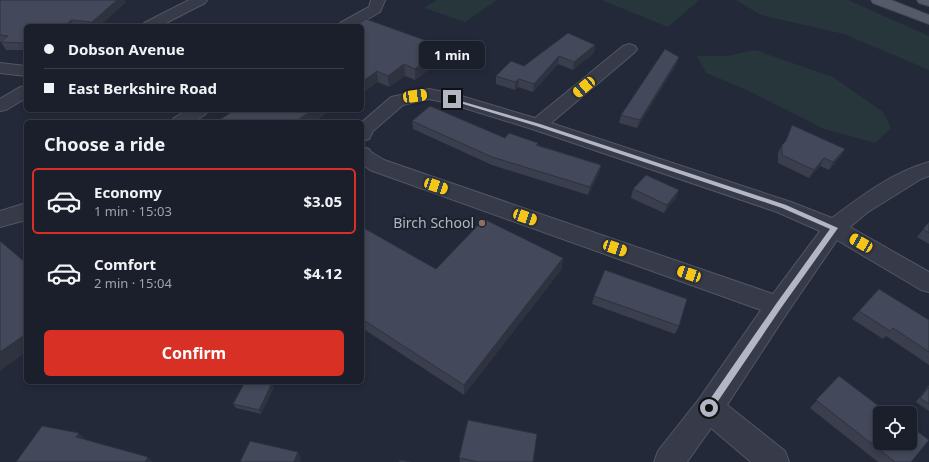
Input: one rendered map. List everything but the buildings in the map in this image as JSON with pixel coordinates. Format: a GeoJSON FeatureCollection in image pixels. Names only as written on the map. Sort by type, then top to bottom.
{"type":"FeatureCollection","features":[{"type":"Feature","properties":{"kind":"main road"},"geometry":{"type":"LineString","coordinates":[[878,0],[929,20]]}},
{"type":"Feature","properties":{"kind":"main road"},"geometry":{"type":"LineString","coordinates":[[924,0],[929,2]]}},
{"type":"Feature","properties":{"kind":"street"},"geometry":{"type":"LineString","coordinates":[[153,24],[200,0]]}},
{"type":"Feature","properties":{"kind":"street"},"geometry":{"type":"LineString","coordinates":[[349,24],[375,9],[378,0]]}},
{"type":"Feature","properties":{"kind":"street"},"geometry":{"type":"LineString","coordinates":[[538,125],[629,49]]}},
{"type":"Feature","properties":{"kind":"street"},"geometry":{"type":"LineString","coordinates":[[0,68],[24,72]]}},
{"type":"Feature","properties":{"kind":"street"},"geometry":{"type":"LineString","coordinates":[[0,106],[24,92]]}},
{"type":"Feature","properties":{"kind":"street"},"geometry":{"type":"LineString","coordinates":[[364,132],[366,128],[397,101],[429,94],[452,99],[538,125],[784,207],[834,228],[929,283]]}},
{"type":"Feature","properties":{"kind":"street"},"geometry":{"type":"LineString","coordinates":[[183,120],[197,112]]}},
{"type":"Feature","properties":{"kind":"street"},"geometry":{"type":"LineString","coordinates":[[364,157],[377,165],[778,306]]}},
{"type":"Feature","properties":{"kind":"street"},"geometry":{"type":"LineString","coordinates":[[669,462],[709,408],[778,306],[834,228],[861,207],[914,174],[929,169]]}},
{"type":"Feature","properties":{"kind":"street"},"geometry":{"type":"LineString","coordinates":[[0,219],[24,212]]}},
{"type":"Feature","properties":{"kind":"street"},"geometry":{"type":"LineString","coordinates":[[709,408],[774,462]]}},
{"type":"Feature","properties":{"kind":"shaded area"},"geometry":{"type":"Polygon","coordinates":[[[437,0],[497,0],[465,22],[424,8],[437,0]]]}},
{"type":"Feature","properties":{"kind":"shaded area"},"geometry":{"type":"Polygon","coordinates":[[[601,0],[699,0],[668,27],[601,0]]]}},
{"type":"Feature","properties":{"kind":"shaded area"},"geometry":{"type":"Polygon","coordinates":[[[736,0],[848,0],[929,36],[929,70],[844,34],[761,15],[736,0]]]}},
{"type":"Feature","properties":{"kind":"shaded area"},"geometry":{"type":"Polygon","coordinates":[[[755,50],[833,77],[883,112],[891,128],[875,143],[824,129],[747,90],[706,73],[697,56],[727,56],[755,50]]]}},
{"type":"Feature","properties":{"kind":"place","name":"Birch School"},"geometry":{"type":"Point","coordinates":[482,223]}},
{"type":"Feature","properties":{"kind":"route"},"geometry":{"type":"LineString","coordinates":[[452,99],[538,125],[784,207],[834,228],[778,306],[709,408]]}}]}
